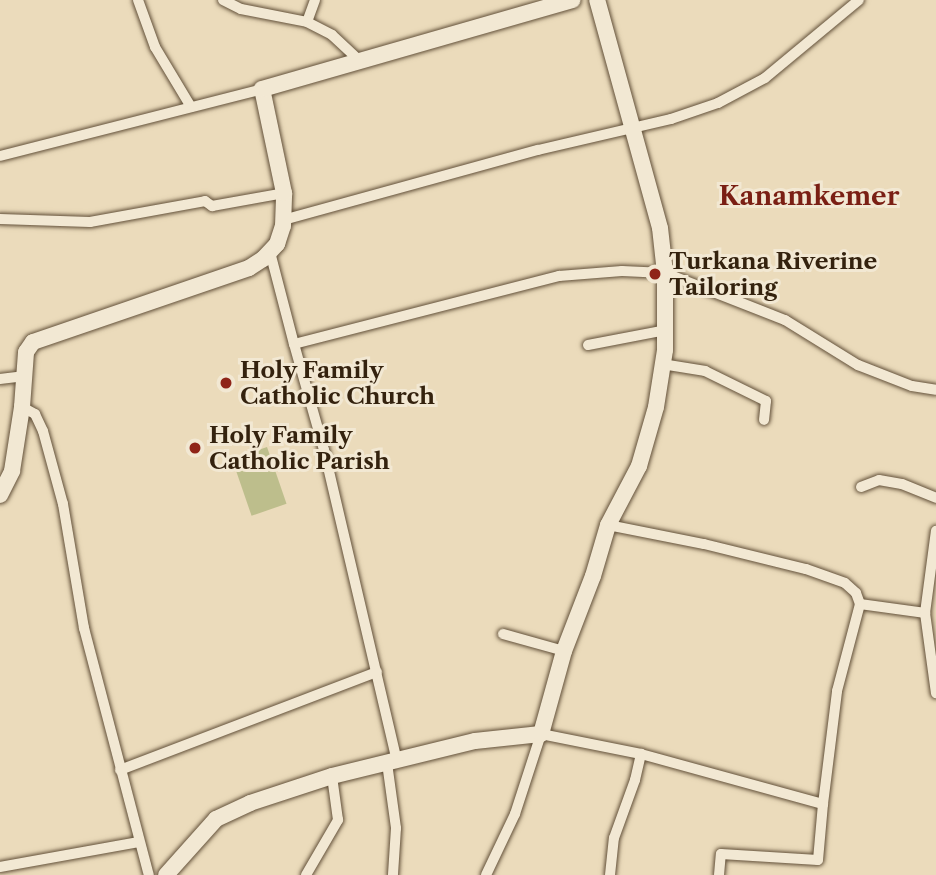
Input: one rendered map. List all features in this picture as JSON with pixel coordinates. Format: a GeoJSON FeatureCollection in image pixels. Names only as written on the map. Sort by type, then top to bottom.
{"type":"FeatureCollection","features":[{"type":"Feature","properties":{"kind":"street"},"geometry":{"type":"LineString","coordinates":[[138,0],[156,47],[191,107]]}},
{"type":"Feature","properties":{"kind":"street"},"geometry":{"type":"LineString","coordinates":[[223,0],[241,9],[307,22],[332,35],[360,61]]}},
{"type":"Feature","properties":{"kind":"street"},"geometry":{"type":"LineString","coordinates":[[307,22],[315,0]]}},
{"type":"Feature","properties":{"kind":"street"},"geometry":{"type":"LineString","coordinates":[[0,156],[262,89],[573,0]]}},
{"type":"Feature","properties":{"kind":"street"},"geometry":{"type":"LineString","coordinates":[[486,875],[515,814],[564,652],[608,525],[639,466],[656,407],[662,365],[666,330],[666,273],[660,228],[635,128],[597,0]]}},
{"type":"Feature","properties":{"kind":"street"},"geometry":{"type":"LineString","coordinates":[[283,220],[526,153],[635,128],[696,111],[736,96],[782,64],[859,0]]}},
{"type":"Feature","properties":{"kind":"street"},"geometry":{"type":"LineString","coordinates":[[0,495],[12,471],[27,350],[40,337],[244,270],[270,252],[277,243],[283,220],[284,193],[262,89]]}},
{"type":"Feature","properties":{"kind":"street"},"geometry":{"type":"LineString","coordinates":[[0,219],[90,222],[205,201],[212,206],[284,193]]}},
{"type":"Feature","properties":{"kind":"street"},"geometry":{"type":"LineString","coordinates":[[270,252],[324,450],[377,672],[392,762],[396,828],[393,875]]}},
{"type":"Feature","properties":{"kind":"street"},"geometry":{"type":"LineString","coordinates":[[294,344],[559,276],[622,271],[666,273],[785,320],[858,365],[912,386],[936,390]]}},
{"type":"Feature","properties":{"kind":"street"},"geometry":{"type":"LineString","coordinates":[[588,345],[666,330]]}},
{"type":"Feature","properties":{"kind":"street"},"geometry":{"type":"LineString","coordinates":[[662,365],[705,371],[766,401],[764,420]]}},
{"type":"Feature","properties":{"kind":"street"},"geometry":{"type":"LineString","coordinates":[[0,379],[23,376]]}},
{"type":"Feature","properties":{"kind":"street"},"geometry":{"type":"LineString","coordinates":[[22,407],[35,414],[47,443],[63,504],[84,628],[149,875]]}},
{"type":"Feature","properties":{"kind":"street"},"geometry":{"type":"LineString","coordinates":[[860,487],[879,480],[902,484],[936,498]]}},
{"type":"Feature","properties":{"kind":"street"},"geometry":{"type":"LineString","coordinates":[[608,525],[704,544],[806,569],[845,583],[856,593],[860,604],[837,691],[818,860],[721,854],[719,875]]}},
{"type":"Feature","properties":{"kind":"street"},"geometry":{"type":"LineString","coordinates":[[936,531],[925,613],[931,630],[936,693]]}},
{"type":"Feature","properties":{"kind":"street"},"geometry":{"type":"LineString","coordinates":[[860,604],[925,613]]}},
{"type":"Feature","properties":{"kind":"street"},"geometry":{"type":"LineString","coordinates":[[503,634],[564,652]]}},
{"type":"Feature","properties":{"kind":"street"},"geometry":{"type":"LineString","coordinates":[[120,770],[377,672]]}},
{"type":"Feature","properties":{"kind":"street"},"geometry":{"type":"LineString","coordinates":[[166,875],[216,820],[250,803],[332,776],[475,741],[541,734],[641,754],[823,804]]}},
{"type":"Feature","properties":{"kind":"street"},"geometry":{"type":"LineString","coordinates":[[610,875],[614,838],[635,780],[641,754]]}},
{"type":"Feature","properties":{"kind":"street"},"geometry":{"type":"LineString","coordinates":[[306,875],[338,820],[332,776]]}},
{"type":"Feature","properties":{"kind":"street"},"geometry":{"type":"LineString","coordinates":[[0,867],[139,842]]}},
{"type":"Feature","properties":{"kind":"green space"},"geometry":{"type":"Polygon","coordinates":[[[267,447],[287,504],[252,516],[232,459],[267,447]]]}},
{"type":"Feature","properties":{"kind":"place","name":"Turkana Riverine Tailoring"},"geometry":{"type":"Point","coordinates":[655,274]}},
{"type":"Feature","properties":{"kind":"place","name":"Holy Family Catholic Church"},"geometry":{"type":"Point","coordinates":[226,383]}},
{"type":"Feature","properties":{"kind":"place","name":"Holy Family Catholic Parish"},"geometry":{"type":"Point","coordinates":[195,448]}},
{"type":"Feature","properties":{"kind":"district","name":"Kanamkemer"},"geometry":{"type":"Point","coordinates":[809,197]}}]}
